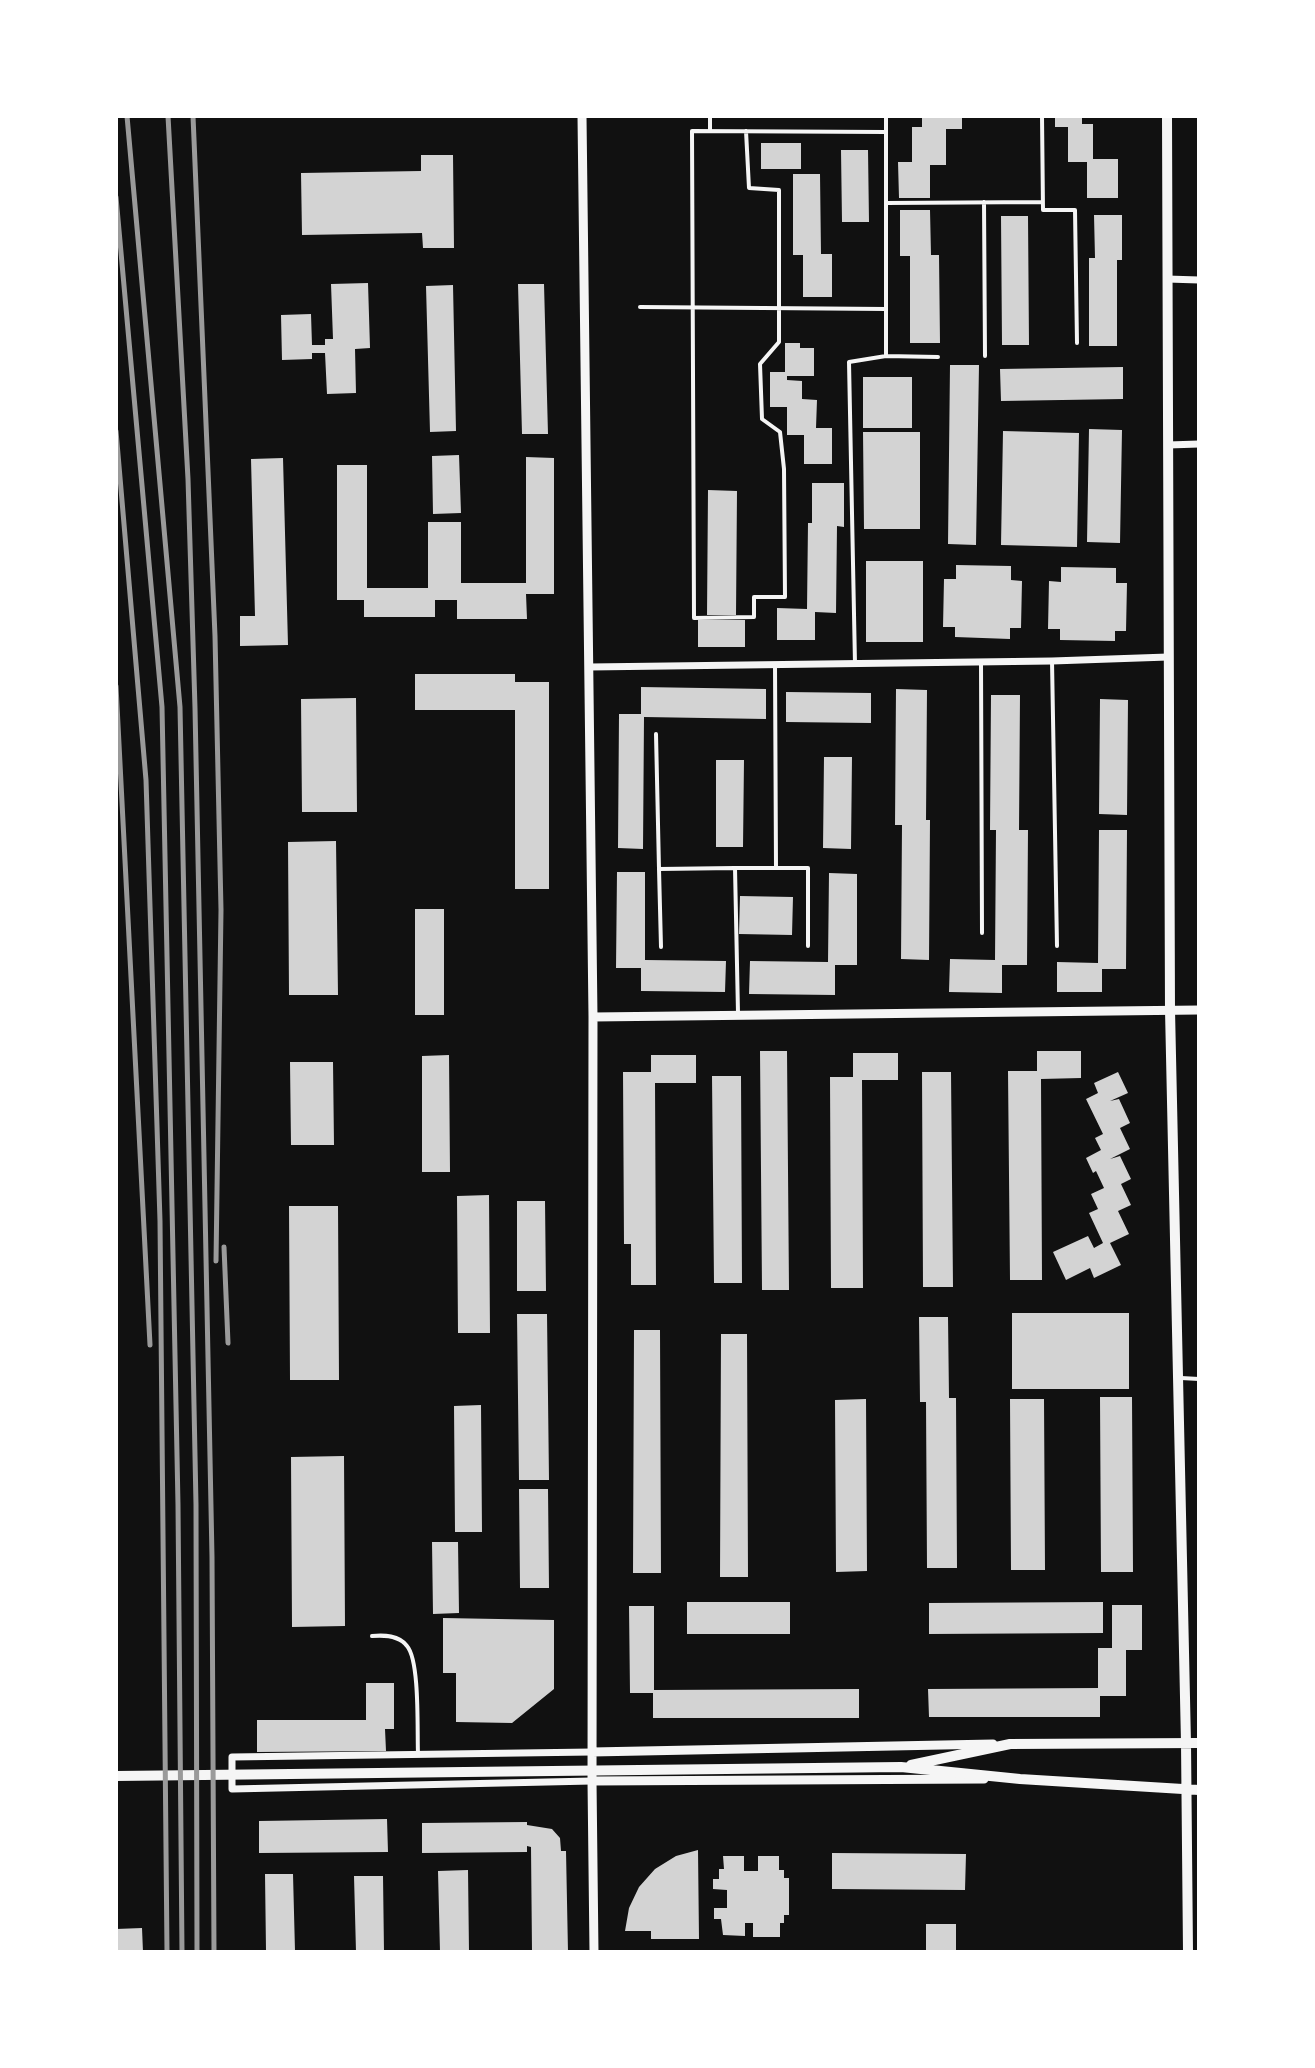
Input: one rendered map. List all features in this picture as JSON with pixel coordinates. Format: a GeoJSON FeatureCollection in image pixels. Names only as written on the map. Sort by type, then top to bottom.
{"type":"FeatureCollection","features":[{"type":"Feature","properties":{"kind":"main road"},"geometry":{"type":"LineString","coordinates":[[1167,116],[1170,1010],[1188,1952]]}},
{"type":"Feature","properties":{"kind":"main road"},"geometry":{"type":"LineString","coordinates":[[901,1767],[1010,1744],[1199,1743]]}},
{"type":"Feature","properties":{"kind":"main road"},"geometry":{"type":"LineString","coordinates":[[116,1776],[901,1767],[1020,1779],[1199,1790]]}},
{"type":"Feature","properties":{"kind":"street"},"geometry":{"type":"LineString","coordinates":[[582,116],[593,1017],[594,1952]]}},
{"type":"Feature","properties":{"kind":"street"},"geometry":{"type":"LineString","coordinates":[[1167,279],[1199,280]]}},
{"type":"Feature","properties":{"kind":"street"},"geometry":{"type":"LineString","coordinates":[[1168,445],[1199,444]]}},
{"type":"Feature","properties":{"kind":"street"},"geometry":{"type":"LineString","coordinates":[[590,667],[1168,657]]}},
{"type":"Feature","properties":{"kind":"street"},"geometry":{"type":"LineString","coordinates":[[593,1017],[1199,1010]]}},
{"type":"Feature","properties":{"kind":"street"},"geometry":{"type":"LineString","coordinates":[[592,1776],[232,1789],[227,1774],[232,1757],[1010,1744]]}},
{"type":"Feature","properties":{"kind":"street"},"geometry":{"type":"LineString","coordinates":[[227,1774],[1020,1779]]}},
{"type":"Feature","properties":{"kind":"lane"},"geometry":{"type":"LineString","coordinates":[[710,116],[710,131]]}},
{"type":"Feature","properties":{"kind":"lane"},"geometry":{"type":"LineString","coordinates":[[886,116],[886,356]]}},
{"type":"Feature","properties":{"kind":"lane"},"geometry":{"type":"LineString","coordinates":[[1042,116],[1043,210],[1075,210],[1077,343]]}},
{"type":"Feature","properties":{"kind":"lane"},"geometry":{"type":"LineString","coordinates":[[746,131],[749,188],[779,190],[779,342],[760,364],[762,419],[780,432],[784,469],[785,597],[754,597],[754,617],[694,618],[692,131],[746,131],[886,132]]}},
{"type":"Feature","properties":{"kind":"lane"},"geometry":{"type":"LineString","coordinates":[[984,202],[985,356]]}},
{"type":"Feature","properties":{"kind":"lane"},"geometry":{"type":"LineString","coordinates":[[886,203],[1043,202]]}},
{"type":"Feature","properties":{"kind":"lane"},"geometry":{"type":"LineString","coordinates":[[640,307],[886,309]]}},
{"type":"Feature","properties":{"kind":"lane"},"geometry":{"type":"LineString","coordinates":[[855,664],[849,362],[886,356],[938,357]]}},
{"type":"Feature","properties":{"kind":"lane"},"geometry":{"type":"LineString","coordinates":[[1052,661],[1057,946]]}},
{"type":"Feature","properties":{"kind":"lane"},"geometry":{"type":"LineString","coordinates":[[981,662],[982,933]]}},
{"type":"Feature","properties":{"kind":"lane"},"geometry":{"type":"LineString","coordinates":[[775,665],[776,868]]}},
{"type":"Feature","properties":{"kind":"lane"},"geometry":{"type":"LineString","coordinates":[[656,734],[661,947]]}},
{"type":"Feature","properties":{"kind":"lane"},"geometry":{"type":"LineString","coordinates":[[735,868],[738,1015]]}},
{"type":"Feature","properties":{"kind":"lane"},"geometry":{"type":"LineString","coordinates":[[659,869],[808,868],[808,946]]}},
{"type":"Feature","properties":{"kind":"lane"},"geometry":{"type":"LineString","coordinates":[[1178,1378],[1199,1379]]}},
{"type":"Feature","properties":{"kind":"lane"},"geometry":{"type":"LineString","coordinates":[[372,1636],[387,1634],[406,1643],[414,1658],[418,1754]]}},
{"type":"Feature","properties":{"kind":"building"},"geometry":{"type":"Polygon","coordinates":[[[922,116],[962,116],[962,129],[946,129],[946,165],[930,165],[930,198],[899,198],[898,162],[912,162],[912,127],[922,127],[922,116]]]}},
{"type":"Feature","properties":{"kind":"building"},"geometry":{"type":"Polygon","coordinates":[[[1055,116],[1082,116],[1082,124],[1093,124],[1093,159],[1118,159],[1118,198],[1087,198],[1087,162],[1068,162],[1068,127],[1055,127],[1055,116]]]}},
{"type":"Feature","properties":{"kind":"building"},"geometry":{"type":"Polygon","coordinates":[[[761,143],[801,143],[801,169],[761,169],[761,143]]]}},
{"type":"Feature","properties":{"kind":"building"},"geometry":{"type":"Polygon","coordinates":[[[841,150],[868,150],[869,222],[842,222],[841,150]]]}},
{"type":"Feature","properties":{"kind":"building"},"geometry":{"type":"Polygon","coordinates":[[[421,155],[453,155],[454,248],[423,248],[422,233],[302,235],[301,173],[421,171],[421,155]]]}},
{"type":"Feature","properties":{"kind":"building"},"geometry":{"type":"Polygon","coordinates":[[[793,174],[820,174],[821,254],[832,254],[832,297],[803,297],[803,255],[793,255],[793,174]]]}},
{"type":"Feature","properties":{"kind":"building"},"geometry":{"type":"Polygon","coordinates":[[[900,210],[930,210],[931,255],[939,255],[940,343],[910,343],[910,256],[900,256],[900,210]]]}},
{"type":"Feature","properties":{"kind":"building"},"geometry":{"type":"Polygon","coordinates":[[[1094,215],[1122,215],[1122,260],[1117,260],[1117,346],[1089,346],[1089,258],[1095,258],[1094,215]]]}},
{"type":"Feature","properties":{"kind":"building"},"geometry":{"type":"Polygon","coordinates":[[[1001,216],[1028,216],[1029,345],[1002,345],[1001,216]]]}},
{"type":"Feature","properties":{"kind":"building"},"geometry":{"type":"Polygon","coordinates":[[[368,283],[370,348],[355,349],[356,393],[327,394],[325,353],[312,353],[312,359],[282,360],[281,315],[311,314],[312,345],[325,345],[325,339],[333,339],[331,284],[368,283]]]}},
{"type":"Feature","properties":{"kind":"building"},"geometry":{"type":"Polygon","coordinates":[[[518,284],[544,284],[548,434],[522,434],[518,284]]]}},
{"type":"Feature","properties":{"kind":"building"},"geometry":{"type":"Polygon","coordinates":[[[453,285],[456,431],[430,432],[426,286],[453,285]]]}},
{"type":"Feature","properties":{"kind":"building"},"geometry":{"type":"Polygon","coordinates":[[[785,343],[800,343],[800,348],[814,348],[814,376],[787,376],[787,380],[802,381],[802,399],[817,400],[816,428],[832,428],[832,464],[804,464],[804,435],[787,435],[787,407],[770,407],[770,372],[785,372],[785,343]]]}},
{"type":"Feature","properties":{"kind":"building"},"geometry":{"type":"Polygon","coordinates":[[[950,365],[979,365],[976,545],[948,544],[950,365]]]}},
{"type":"Feature","properties":{"kind":"building"},"geometry":{"type":"Polygon","coordinates":[[[1123,367],[1123,399],[1001,401],[1000,369],[1123,367]]]}},
{"type":"Feature","properties":{"kind":"building"},"geometry":{"type":"Polygon","coordinates":[[[863,377],[912,377],[912,428],[863,428],[863,377]]]}},
{"type":"Feature","properties":{"kind":"building"},"geometry":{"type":"Polygon","coordinates":[[[1089,429],[1122,430],[1120,543],[1087,542],[1089,429]]]}},
{"type":"Feature","properties":{"kind":"building"},"geometry":{"type":"Polygon","coordinates":[[[1003,431],[1079,433],[1077,547],[1001,545],[1003,431]]]}},
{"type":"Feature","properties":{"kind":"building"},"geometry":{"type":"Polygon","coordinates":[[[863,432],[920,432],[920,529],[864,529],[863,432]]]}},
{"type":"Feature","properties":{"kind":"building"},"geometry":{"type":"Polygon","coordinates":[[[459,455],[461,513],[433,514],[432,456],[459,455]]]}},
{"type":"Feature","properties":{"kind":"building"},"geometry":{"type":"Polygon","coordinates":[[[526,457],[554,458],[554,594],[526,594],[527,619],[457,619],[457,600],[435,600],[435,617],[364,617],[364,600],[337,600],[337,465],[367,465],[367,588],[428,588],[428,522],[461,522],[461,583],[526,583],[526,457]]]}},
{"type":"Feature","properties":{"kind":"building"},"geometry":{"type":"Polygon","coordinates":[[[283,458],[288,645],[240,646],[240,616],[255,616],[251,459],[283,458]]]}},
{"type":"Feature","properties":{"kind":"building"},"geometry":{"type":"Polygon","coordinates":[[[812,483],[844,483],[844,527],[837,526],[836,613],[815,612],[815,640],[777,640],[777,608],[807,609],[808,523],[812,523],[812,483]]]}},
{"type":"Feature","properties":{"kind":"building"},"geometry":{"type":"Polygon","coordinates":[[[708,490],[737,491],[736,615],[707,615],[708,490]]]}},
{"type":"Feature","properties":{"kind":"building"},"geometry":{"type":"Polygon","coordinates":[[[866,561],[923,561],[923,642],[866,642],[866,561]]]}},
{"type":"Feature","properties":{"kind":"building"},"geometry":{"type":"Polygon","coordinates":[[[956,565],[1011,566],[1011,580],[1022,581],[1021,628],[1010,628],[1010,639],[955,637],[955,627],[943,627],[944,579],[956,579],[956,565]]]}},
{"type":"Feature","properties":{"kind":"building"},"geometry":{"type":"Polygon","coordinates":[[[1061,567],[1116,568],[1116,583],[1127,583],[1126,631],[1115,631],[1115,641],[1060,640],[1060,629],[1048,629],[1049,581],[1061,582],[1061,567]]]}},
{"type":"Feature","properties":{"kind":"building"},"geometry":{"type":"Polygon","coordinates":[[[698,620],[745,620],[745,647],[698,647],[698,620]]]}},
{"type":"Feature","properties":{"kind":"building"},"geometry":{"type":"Polygon","coordinates":[[[415,674],[515,674],[515,682],[549,682],[549,889],[515,889],[515,710],[415,710],[415,674]]]}},
{"type":"Feature","properties":{"kind":"building"},"geometry":{"type":"Polygon","coordinates":[[[641,687],[766,689],[766,719],[644,717],[643,849],[618,848],[619,714],[641,714],[641,687]]]}},
{"type":"Feature","properties":{"kind":"building"},"geometry":{"type":"Polygon","coordinates":[[[896,689],[927,690],[929,960],[901,959],[902,825],[895,825],[896,689]]]}},
{"type":"Feature","properties":{"kind":"building"},"geometry":{"type":"Polygon","coordinates":[[[786,692],[871,693],[871,723],[786,722],[786,692]]]}},
{"type":"Feature","properties":{"kind":"building"},"geometry":{"type":"Polygon","coordinates":[[[991,695],[1020,695],[1019,830],[1028,830],[1027,965],[1002,965],[1002,993],[949,992],[950,959],[995,960],[996,830],[990,830],[991,695]]]}},
{"type":"Feature","properties":{"kind":"building"},"geometry":{"type":"Polygon","coordinates":[[[356,698],[357,812],[302,812],[301,699],[356,698]]]}},
{"type":"Feature","properties":{"kind":"building"},"geometry":{"type":"Polygon","coordinates":[[[1100,699],[1128,700],[1127,815],[1099,814],[1100,699]]]}},
{"type":"Feature","properties":{"kind":"building"},"geometry":{"type":"Polygon","coordinates":[[[824,757],[852,757],[851,849],[823,848],[824,757]]]}},
{"type":"Feature","properties":{"kind":"building"},"geometry":{"type":"Polygon","coordinates":[[[716,760],[744,760],[743,847],[716,847],[716,760]]]}},
{"type":"Feature","properties":{"kind":"building"},"geometry":{"type":"Polygon","coordinates":[[[1099,830],[1127,830],[1126,969],[1102,969],[1102,992],[1057,992],[1057,962],[1098,963],[1099,830]]]}},
{"type":"Feature","properties":{"kind":"building"},"geometry":{"type":"Polygon","coordinates":[[[336,841],[338,995],[289,995],[288,842],[336,841]]]}},
{"type":"Feature","properties":{"kind":"building"},"geometry":{"type":"Polygon","coordinates":[[[617,872],[645,872],[645,960],[726,961],[725,992],[641,991],[641,968],[616,968],[617,872]]]}},
{"type":"Feature","properties":{"kind":"building"},"geometry":{"type":"Polygon","coordinates":[[[829,873],[857,874],[857,965],[835,965],[835,995],[749,994],[750,961],[828,962],[829,873]]]}},
{"type":"Feature","properties":{"kind":"building"},"geometry":{"type":"Polygon","coordinates":[[[740,896],[793,897],[792,935],[739,934],[740,896]]]}},
{"type":"Feature","properties":{"kind":"building"},"geometry":{"type":"Polygon","coordinates":[[[415,909],[444,909],[444,1015],[415,1015],[415,909]]]}},
{"type":"Feature","properties":{"kind":"building"},"geometry":{"type":"Polygon","coordinates":[[[760,1051],[787,1051],[789,1290],[762,1290],[760,1051]]]}},
{"type":"Feature","properties":{"kind":"building"},"geometry":{"type":"Polygon","coordinates":[[[1037,1051],[1081,1051],[1081,1078],[1041,1079],[1042,1280],[1010,1280],[1008,1071],[1037,1071],[1037,1051]]]}},
{"type":"Feature","properties":{"kind":"building"},"geometry":{"type":"Polygon","coordinates":[[[853,1053],[898,1053],[898,1080],[862,1080],[863,1288],[831,1288],[830,1077],[853,1077],[853,1053]]]}},
{"type":"Feature","properties":{"kind":"building"},"geometry":{"type":"Polygon","coordinates":[[[449,1055],[450,1172],[422,1172],[422,1056],[449,1055]]]}},
{"type":"Feature","properties":{"kind":"building"},"geometry":{"type":"Polygon","coordinates":[[[651,1055],[696,1055],[696,1083],[655,1083],[656,1285],[631,1285],[631,1244],[624,1244],[623,1072],[651,1072],[651,1055]]]}},
{"type":"Feature","properties":{"kind":"building"},"geometry":{"type":"Polygon","coordinates":[[[290,1062],[333,1062],[334,1145],[291,1145],[290,1062]]]}},
{"type":"Feature","properties":{"kind":"building"},"geometry":{"type":"Polygon","coordinates":[[[922,1072],[951,1072],[953,1287],[923,1287],[922,1072]]]}},
{"type":"Feature","properties":{"kind":"building"},"geometry":{"type":"Polygon","coordinates":[[[1118,1072],[1128,1093],[1110,1101],[1119,1099],[1130,1123],[1120,1128],[1130,1149],[1110,1159],[1120,1156],[1131,1179],[1121,1184],[1131,1205],[1118,1211],[1129,1234],[1110,1243],[1121,1265],[1094,1278],[1090,1268],[1066,1280],[1053,1252],[1088,1236],[1094,1248],[1103,1243],[1089,1213],[1098,1209],[1091,1194],[1104,1188],[1086,1158],[1101,1150],[1095,1138],[1103,1134],[1086,1099],[1098,1093],[1094,1083],[1118,1072]]]}},
{"type":"Feature","properties":{"kind":"building"},"geometry":{"type":"Polygon","coordinates":[[[712,1076],[741,1076],[742,1283],[714,1283],[712,1076]]]}},
{"type":"Feature","properties":{"kind":"building"},"geometry":{"type":"Polygon","coordinates":[[[489,1195],[490,1333],[458,1333],[457,1196],[489,1195]]]}},
{"type":"Feature","properties":{"kind":"building"},"geometry":{"type":"Polygon","coordinates":[[[517,1201],[545,1201],[546,1291],[517,1291],[517,1201]]]}},
{"type":"Feature","properties":{"kind":"building"},"geometry":{"type":"Polygon","coordinates":[[[289,1206],[338,1206],[339,1380],[290,1380],[289,1206]]]}},
{"type":"Feature","properties":{"kind":"building"},"geometry":{"type":"Polygon","coordinates":[[[1012,1313],[1129,1313],[1129,1389],[1012,1389],[1012,1313]]]}},
{"type":"Feature","properties":{"kind":"building"},"geometry":{"type":"Polygon","coordinates":[[[517,1314],[547,1314],[549,1480],[519,1480],[517,1314]]]}},
{"type":"Feature","properties":{"kind":"building"},"geometry":{"type":"Polygon","coordinates":[[[919,1317],[948,1317],[949,1398],[956,1398],[957,1568],[927,1568],[926,1402],[920,1402],[919,1317]]]}},
{"type":"Feature","properties":{"kind":"building"},"geometry":{"type":"Polygon","coordinates":[[[634,1330],[660,1330],[661,1573],[633,1573],[634,1330]]]}},
{"type":"Feature","properties":{"kind":"building"},"geometry":{"type":"Polygon","coordinates":[[[721,1334],[747,1334],[748,1577],[720,1577],[721,1334]]]}},
{"type":"Feature","properties":{"kind":"building"},"geometry":{"type":"Polygon","coordinates":[[[1100,1397],[1132,1397],[1133,1572],[1101,1572],[1100,1397]]]}},
{"type":"Feature","properties":{"kind":"building"},"geometry":{"type":"Polygon","coordinates":[[[866,1399],[867,1571],[836,1572],[835,1400],[866,1399]]]}},
{"type":"Feature","properties":{"kind":"building"},"geometry":{"type":"Polygon","coordinates":[[[1010,1399],[1044,1399],[1045,1570],[1011,1570],[1010,1399]]]}},
{"type":"Feature","properties":{"kind":"building"},"geometry":{"type":"Polygon","coordinates":[[[481,1405],[482,1532],[455,1532],[454,1406],[481,1405]]]}},
{"type":"Feature","properties":{"kind":"building"},"geometry":{"type":"Polygon","coordinates":[[[344,1456],[345,1626],[292,1627],[291,1457],[344,1456]]]}},
{"type":"Feature","properties":{"kind":"building"},"geometry":{"type":"Polygon","coordinates":[[[519,1489],[548,1489],[549,1588],[520,1588],[519,1489]]]}},
{"type":"Feature","properties":{"kind":"building"},"geometry":{"type":"Polygon","coordinates":[[[432,1542],[458,1542],[459,1613],[433,1614],[432,1542]]]}},
{"type":"Feature","properties":{"kind":"building"},"geometry":{"type":"Polygon","coordinates":[[[687,1602],[790,1602],[790,1634],[687,1634],[687,1602]]]}},
{"type":"Feature","properties":{"kind":"building"},"geometry":{"type":"Polygon","coordinates":[[[1103,1602],[1103,1633],[929,1634],[929,1603],[1103,1602]]]}},
{"type":"Feature","properties":{"kind":"building"},"geometry":{"type":"Polygon","coordinates":[[[1112,1605],[1142,1605],[1142,1650],[1126,1650],[1126,1696],[1100,1696],[1100,1717],[929,1717],[928,1689],[1098,1688],[1098,1648],[1112,1648],[1112,1605]]]}},
{"type":"Feature","properties":{"kind":"building"},"geometry":{"type":"Polygon","coordinates":[[[629,1606],[654,1606],[654,1690],[859,1689],[859,1718],[653,1718],[653,1693],[630,1693],[629,1606]]]}},
{"type":"Feature","properties":{"kind":"building"},"geometry":{"type":"Polygon","coordinates":[[[443,1618],[554,1620],[554,1689],[512,1723],[456,1722],[456,1673],[443,1673],[443,1618]]]}},
{"type":"Feature","properties":{"kind":"building"},"geometry":{"type":"Polygon","coordinates":[[[366,1683],[394,1683],[394,1729],[385,1729],[386,1751],[257,1752],[257,1720],[366,1720],[366,1683]]]}},
{"type":"Feature","properties":{"kind":"building"},"geometry":{"type":"Polygon","coordinates":[[[387,1819],[388,1852],[259,1853],[259,1821],[387,1819]]]}},
{"type":"Feature","properties":{"kind":"building"},"geometry":{"type":"Polygon","coordinates":[[[527,1822],[527,1825],[552,1829],[560,1838],[561,1851],[566,1851],[568,1952],[532,1952],[531,1847],[527,1846],[527,1852],[422,1853],[422,1823],[527,1822]]]}},
{"type":"Feature","properties":{"kind":"building"},"geometry":{"type":"Polygon","coordinates":[[[698,1850],[699,1939],[651,1939],[651,1931],[625,1931],[629,1908],[639,1887],[655,1869],[676,1856],[698,1850]]]}},
{"type":"Feature","properties":{"kind":"building"},"geometry":{"type":"Polygon","coordinates":[[[832,1853],[966,1854],[965,1890],[832,1889],[832,1853]]]}},
{"type":"Feature","properties":{"kind":"building"},"geometry":{"type":"Polygon","coordinates":[[[723,1856],[744,1856],[744,1871],[758,1871],[758,1856],[779,1856],[779,1870],[784,1870],[784,1878],[789,1878],[789,1915],[784,1915],[784,1923],[780,1923],[780,1937],[753,1937],[753,1923],[745,1923],[745,1936],[723,1935],[721,1919],[714,1919],[714,1908],[727,1908],[727,1890],[713,1889],[713,1879],[719,1879],[719,1869],[724,1869],[723,1856]]]}},
{"type":"Feature","properties":{"kind":"building"},"geometry":{"type":"Polygon","coordinates":[[[468,1870],[469,1952],[440,1952],[438,1871],[468,1870]]]}},
{"type":"Feature","properties":{"kind":"building"},"geometry":{"type":"Polygon","coordinates":[[[265,1874],[293,1874],[295,1951],[266,1951],[265,1874]]]}},
{"type":"Feature","properties":{"kind":"building"},"geometry":{"type":"Polygon","coordinates":[[[354,1876],[383,1876],[384,1952],[356,1952],[354,1876]]]}},
{"type":"Feature","properties":{"kind":"building"},"geometry":{"type":"Polygon","coordinates":[[[926,1924],[956,1924],[956,1952],[926,1952],[926,1924]]]}},
{"type":"Feature","properties":{"kind":"building"},"geometry":{"type":"Polygon","coordinates":[[[142,1928],[143,1952],[116,1952],[116,1929],[142,1928]]]}},
{"type":"Feature","properties":{"kind":"railway"},"geometry":{"type":"LineString","coordinates":[[127,116],[180,707],[196,1505],[197,1952]]}},
{"type":"Feature","properties":{"kind":"railway"},"geometry":{"type":"LineString","coordinates":[[168,116],[188,479],[195,708],[212,1557],[214,1952]]}},
{"type":"Feature","properties":{"kind":"railway"},"geometry":{"type":"LineString","coordinates":[[193,116],[215,636],[221,910],[216,1261]]}},
{"type":"Feature","properties":{"kind":"railway"},"geometry":{"type":"LineString","coordinates":[[116,197],[162,707],[178,1505],[182,1952]]}},
{"type":"Feature","properties":{"kind":"railway"},"geometry":{"type":"LineString","coordinates":[[116,431],[146,780],[160,1221],[167,1952]]}},
{"type":"Feature","properties":{"kind":"railway"},"geometry":{"type":"LineString","coordinates":[[116,686],[150,1345]]}},
{"type":"Feature","properties":{"kind":"railway"},"geometry":{"type":"LineString","coordinates":[[224,1247],[228,1343]]}}]}
